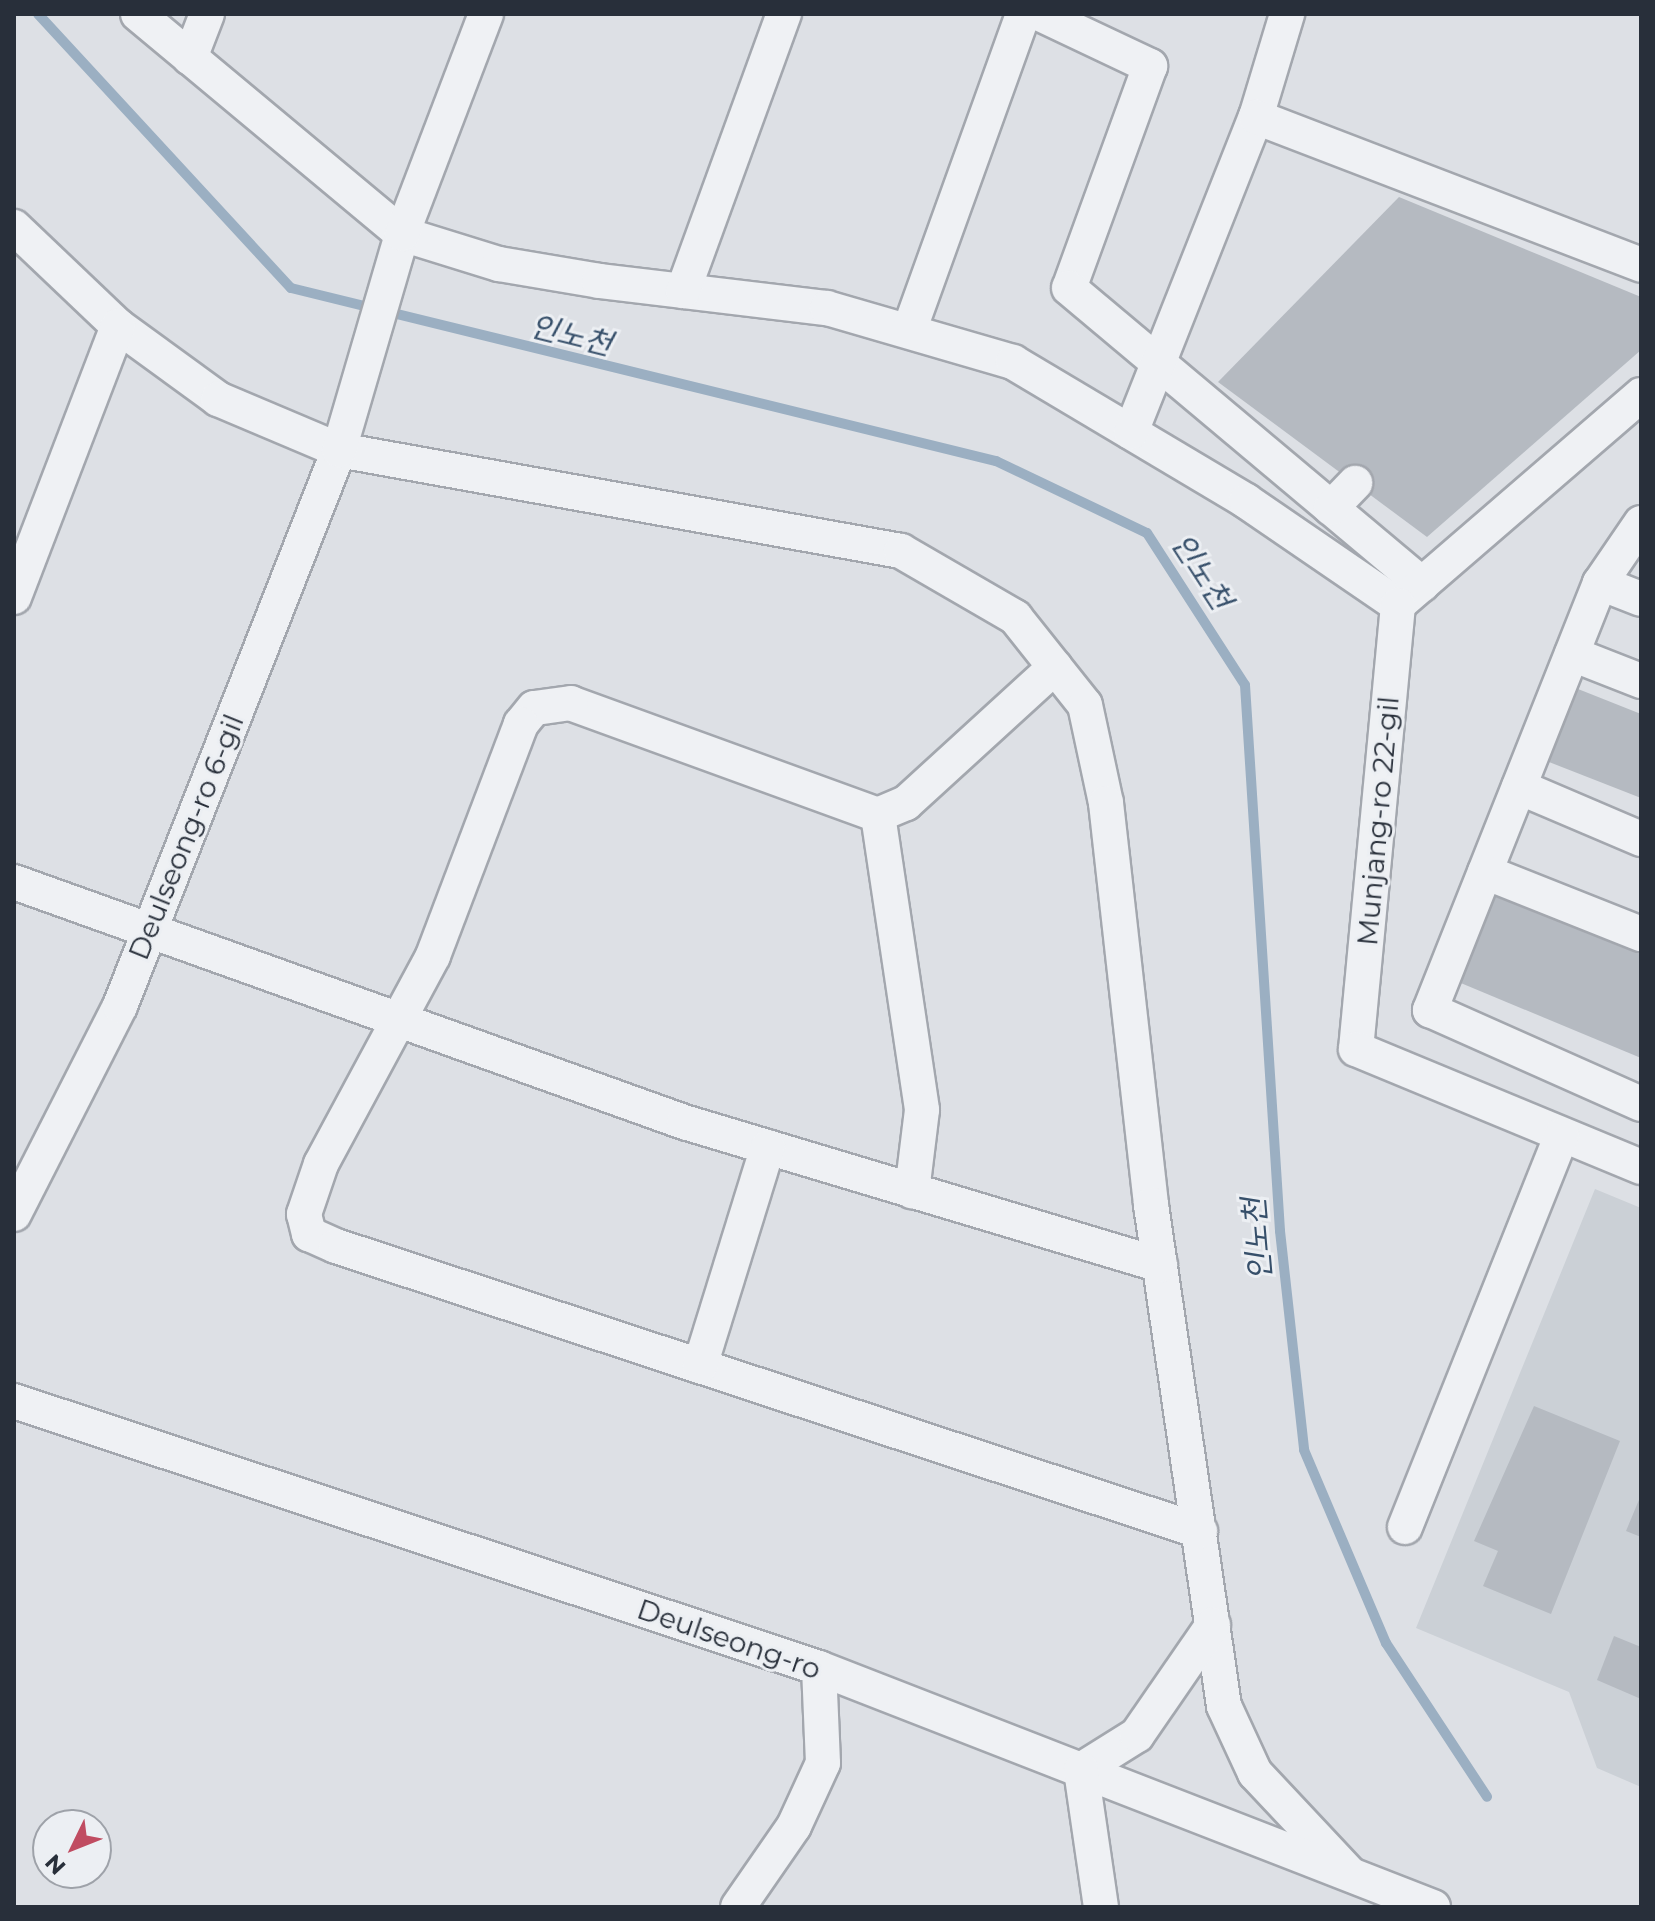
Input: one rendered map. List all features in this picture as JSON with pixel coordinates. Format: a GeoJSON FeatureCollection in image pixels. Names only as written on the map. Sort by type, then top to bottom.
{"type":"FeatureCollection","features":[{"type":"Feature","properties":{"kind":"street"},"geometry":{"type":"LineString","coordinates":[[138,14],[402,234],[499,264],[827,308],[1013,362],[1410,594]]}},
{"type":"Feature","properties":{"kind":"street"},"geometry":{"type":"LineString","coordinates":[[190,58],[207,14]]}},
{"type":"Feature","properties":{"kind":"street","name":"Deulseong-ro 6-gil"},"geometry":{"type":"LineString","coordinates":[[14,1214],[120,1006],[339,450],[402,234],[486,14]]}},
{"type":"Feature","properties":{"kind":"street"},"geometry":{"type":"LineString","coordinates":[[683,291],[784,14]]}},
{"type":"Feature","properties":{"kind":"street"},"geometry":{"type":"LineString","coordinates":[[909,331],[1023,14]]}},
{"type":"Feature","properties":{"kind":"street"},"geometry":{"type":"LineString","coordinates":[[1040,14],[1150,66],[1069,288],[1331,508],[1410,594]]}},
{"type":"Feature","properties":{"kind":"street"},"geometry":{"type":"LineString","coordinates":[[1131,432],[1256,117],[1287,14]]}},
{"type":"Feature","properties":{"kind":"street"},"geometry":{"type":"LineString","coordinates":[[1256,117],[1641,265]]}},
{"type":"Feature","properties":{"kind":"street"},"geometry":{"type":"LineString","coordinates":[[14,227],[118,326],[218,399],[339,450],[901,551],[1015,617],[1085,705],[1106,803],[1160,1265],[1224,1706],[1255,1773],[1349,1873]]}},
{"type":"Feature","properties":{"kind":"street"},"geometry":{"type":"LineString","coordinates":[[14,597],[118,326]]}},
{"type":"Feature","properties":{"kind":"street"},"geometry":{"type":"LineString","coordinates":[[1410,594],[1641,395]]}},
{"type":"Feature","properties":{"kind":"street"},"geometry":{"type":"LineString","coordinates":[[1331,508],[1355,483]]}},
{"type":"Feature","properties":{"kind":"street"},"geometry":{"type":"LineString","coordinates":[[1641,523],[1600,583],[1430,1010],[1641,1104]]}},
{"type":"Feature","properties":{"kind":"street"},"geometry":{"type":"LineString","coordinates":[[1600,583],[1641,599]]}},
{"type":"Feature","properties":{"kind":"street","name":"Munjang-ro 22-gil"},"geometry":{"type":"LineString","coordinates":[[1410,594],[1356,1049],[1641,1167]]}},
{"type":"Feature","properties":{"kind":"street"},"geometry":{"type":"LineString","coordinates":[[1572,654],[1641,681]]}},
{"type":"Feature","properties":{"kind":"street"},"geometry":{"type":"LineString","coordinates":[[1055,667],[906,803],[878,815],[571,703],[534,708],[401,1018],[321,1164],[304,1214],[309,1234],[1200,1531]]}},
{"type":"Feature","properties":{"kind":"street"},"geometry":{"type":"LineString","coordinates":[[1519,787],[1641,839]]}},
{"type":"Feature","properties":{"kind":"street"},"geometry":{"type":"LineString","coordinates":[[878,815],[922,1110],[912,1191]]}},
{"type":"Feature","properties":{"kind":"street"},"geometry":{"type":"LineString","coordinates":[[1485,872],[1641,934]]}},
{"type":"Feature","properties":{"kind":"street"},"geometry":{"type":"LineString","coordinates":[[14,882],[147,934],[401,1018],[768,1147],[1160,1265]]}},
{"type":"Feature","properties":{"kind":"street"},"geometry":{"type":"LineString","coordinates":[[1405,1527],[1562,1135]]}},
{"type":"Feature","properties":{"kind":"street"},"geometry":{"type":"LineString","coordinates":[[700,1366],[768,1147]]}},
{"type":"Feature","properties":{"kind":"street","name":"Deulseong-ro"},"geometry":{"type":"LineString","coordinates":[[14,1401],[819,1668],[1433,1907]]}},
{"type":"Feature","properties":{"kind":"street"},"geometry":{"type":"LineString","coordinates":[[1101,1907],[1081,1770],[1137,1735],[1213,1625]]}},
{"type":"Feature","properties":{"kind":"street"},"geometry":{"type":"LineString","coordinates":[[738,1907],[794,1826],[823,1763],[819,1668]]}},
{"type":"Feature","properties":{"kind":"shaded area"},"geometry":{"type":"Polygon","coordinates":[[[1595,1189],[1641,1208],[1641,1787],[1597,1768],[1569,1692],[1416,1628],[1595,1189]]]}},
{"type":"Feature","properties":{"kind":"building"},"geometry":{"type":"Polygon","coordinates":[[[1399,197],[1641,297],[1641,350],[1427,537],[1218,382],[1399,197]]]}},
{"type":"Feature","properties":{"kind":"building"},"geometry":{"type":"Polygon","coordinates":[[[1578,689],[1641,714],[1641,798],[1549,762],[1578,689]]]}},
{"type":"Feature","properties":{"kind":"building"},"geometry":{"type":"Polygon","coordinates":[[[1493,891],[1641,952],[1641,1058],[1456,981],[1493,891]]]}},
{"type":"Feature","properties":{"kind":"building"},"geometry":{"type":"Polygon","coordinates":[[[1534,1406],[1620,1441],[1551,1614],[1483,1586],[1498,1551],[1474,1541],[1534,1406]]]}},
{"type":"Feature","properties":{"kind":"building"},"geometry":{"type":"Polygon","coordinates":[[[1641,1495],[1641,1537],[1626,1531],[1641,1495]]]}},
{"type":"Feature","properties":{"kind":"building"},"geometry":{"type":"Polygon","coordinates":[[[1614,1636],[1641,1647],[1641,1699],[1597,1680],[1614,1636]]]}},
{"type":"Feature","properties":{"kind":"waterway","name":"인노천"},"geometry":{"type":"LineString","coordinates":[[38,14],[291,288],[996,461],[1147,533],[1245,685],[1280,1231],[1304,1450],[1386,1643],[1487,1797]]}}]}
